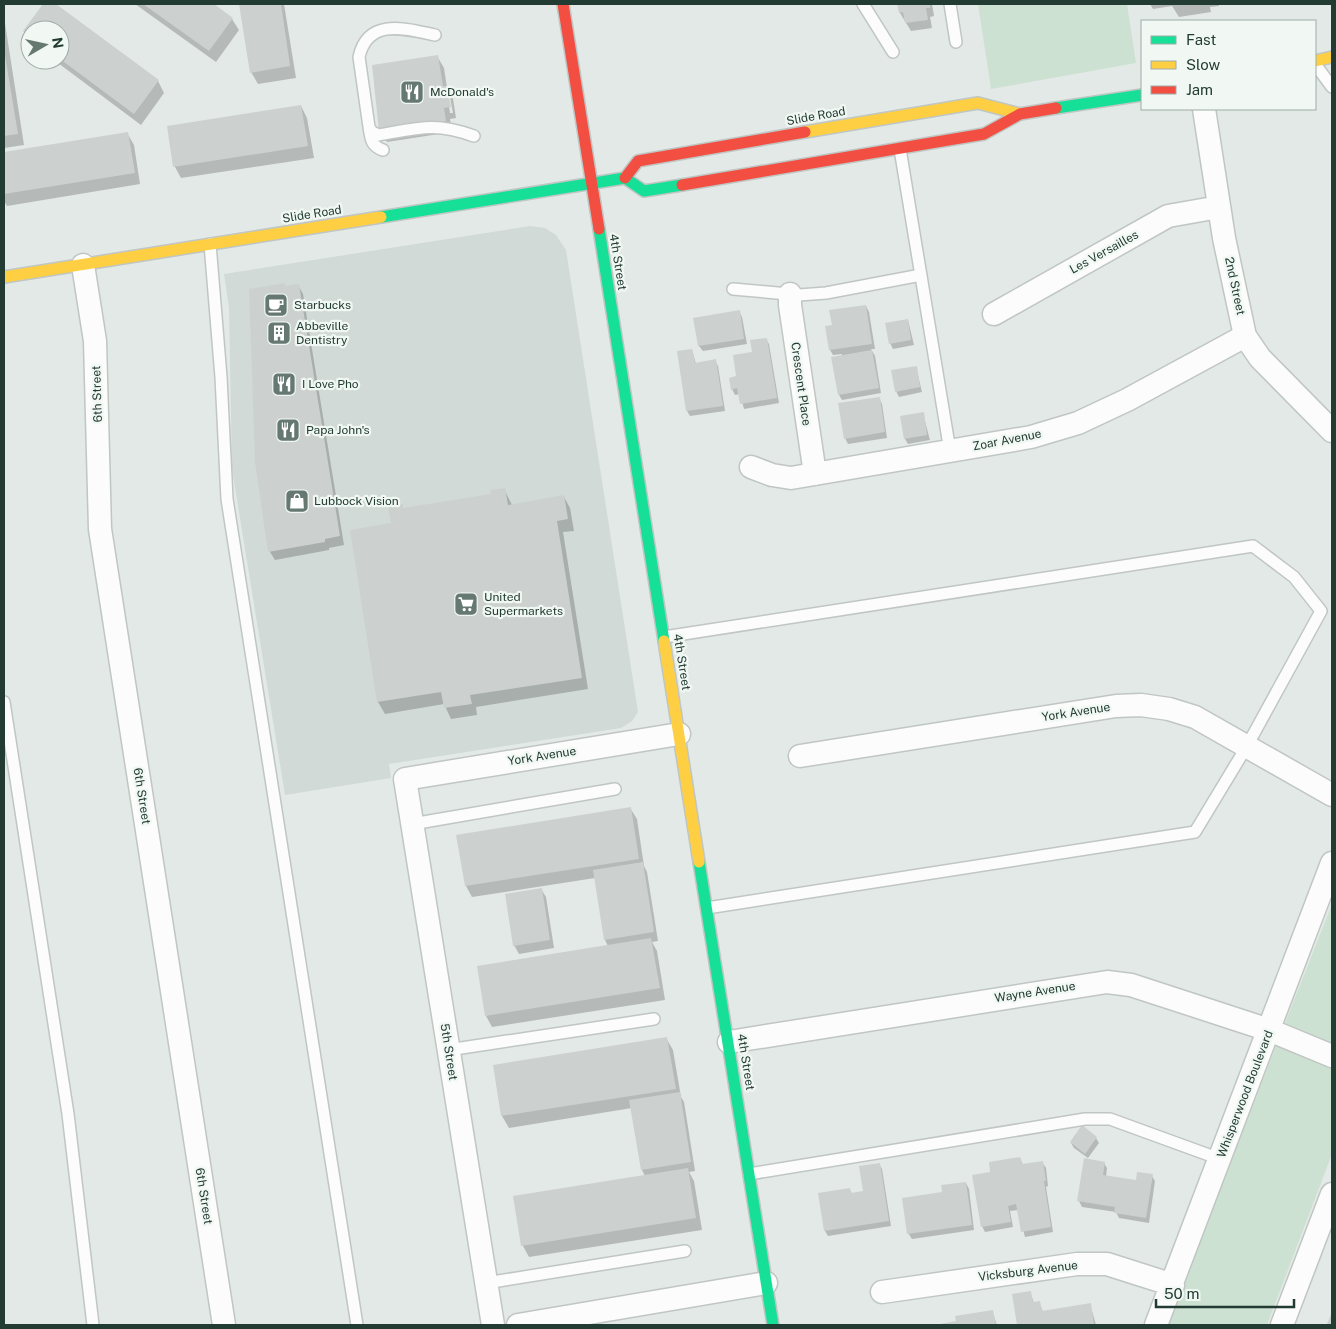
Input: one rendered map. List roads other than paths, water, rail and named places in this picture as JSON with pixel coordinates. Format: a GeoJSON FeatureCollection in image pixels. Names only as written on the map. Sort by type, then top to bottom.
{"type":"FeatureCollection","features":[{"type":"Feature","properties":{"kind":"main road","name":"4th Street"},"geometry":{"type":"LineString","coordinates":[[563,4],[773,1325]]}},
{"type":"Feature","properties":{"kind":"main road"},"geometry":{"type":"LineString","coordinates":[[1316,62],[1332,57]]}},
{"type":"Feature","properties":{"kind":"main road","name":"Slide Road"},"geometry":{"type":"LineString","coordinates":[[625,178],[644,190],[900,149],[984,134],[1020,114],[1141,95]]}},
{"type":"Feature","properties":{"kind":"main road","name":"Slide Road"},"geometry":{"type":"LineString","coordinates":[[4,277],[592,184],[625,178],[638,161],[978,103],[1020,114]]}},
{"type":"Feature","properties":{"kind":"street","name":"2nd Street"},"geometry":{"type":"LineString","coordinates":[[1204,110],[1219,206],[1246,336],[1260,358],[1332,431]]}},
{"type":"Feature","properties":{"kind":"street","name":"Les Versailles"},"geometry":{"type":"LineString","coordinates":[[994,314],[1168,216],[1219,206]]}},
{"type":"Feature","properties":{"kind":"street","name":"6th Street"},"geometry":{"type":"LineString","coordinates":[[83,264],[95,341],[100,529],[224,1325]]}},
{"type":"Feature","properties":{"kind":"street","name":"Crescent Place"},"geometry":{"type":"LineString","coordinates":[[790,294],[790,305],[815,474]]}},
{"type":"Feature","properties":{"kind":"street","name":"Zoar Avenue"},"geometry":{"type":"LineString","coordinates":[[751,467],[772,475],[791,478],[1031,437],[1078,423],[1127,400],[1246,336]]}},
{"type":"Feature","properties":{"kind":"street","name":"York Avenue"},"geometry":{"type":"LineString","coordinates":[[800,756],[1116,706],[1140,705],[1169,709],[1195,717],[1332,794]]}},
{"type":"Feature","properties":{"kind":"street","name":"York Avenue"},"geometry":{"type":"LineString","coordinates":[[405,779],[679,734]]}},
{"type":"Feature","properties":{"kind":"street","name":"5th Street"},"geometry":{"type":"LineString","coordinates":[[405,779],[493,1325]]}},
{"type":"Feature","properties":{"kind":"street","name":"Whisperwood Boulevard"},"geometry":{"type":"LineString","coordinates":[[1156,1325],[1173,1286],[1332,863]]}},
{"type":"Feature","properties":{"kind":"street","name":"Wayne Avenue"},"geometry":{"type":"LineString","coordinates":[[729,1042],[1108,982],[1131,985],[1269,1030],[1332,1056]]}},
{"type":"Feature","properties":{"kind":"street"},"geometry":{"type":"LineString","coordinates":[[1282,1325],[1332,1194]]}},
{"type":"Feature","properties":{"kind":"street","name":"Vicksburg Avenue"},"geometry":{"type":"LineString","coordinates":[[882,1292],[1077,1264],[1107,1264],[1173,1286]]}},
{"type":"Feature","properties":{"kind":"street"},"geometry":{"type":"LineString","coordinates":[[518,1325],[766,1283]]}},
{"type":"Feature","properties":{"kind":"lane"},"geometry":{"type":"LineString","coordinates":[[863,4],[893,52]]}},
{"type":"Feature","properties":{"kind":"lane"},"geometry":{"type":"LineString","coordinates":[[950,4],[956,42]]}},
{"type":"Feature","properties":{"kind":"lane"},"geometry":{"type":"LineString","coordinates":[[383,150],[375,147],[371,141],[359,57],[361,47],[367,38],[379,30],[392,28],[435,35]]}},
{"type":"Feature","properties":{"kind":"lane"},"geometry":{"type":"LineString","coordinates":[[1316,64],[1332,88]]}},
{"type":"Feature","properties":{"kind":"lane"},"geometry":{"type":"LineString","coordinates":[[369,128],[372,132],[379,135],[438,127],[451,128],[474,136]]}},
{"type":"Feature","properties":{"kind":"lane"},"geometry":{"type":"LineString","coordinates":[[900,149],[950,451]]}},
{"type":"Feature","properties":{"kind":"lane"},"geometry":{"type":"LineString","coordinates":[[210,244],[221,377],[227,499],[357,1325]]}},
{"type":"Feature","properties":{"kind":"lane"},"geometry":{"type":"LineString","coordinates":[[732,289],[790,294],[826,293],[921,275]]}},
{"type":"Feature","properties":{"kind":"lane"},"geometry":{"type":"LineString","coordinates":[[664,637],[1253,546],[1294,577],[1321,611],[1247,746],[1195,832],[706,908]]}},
{"type":"Feature","properties":{"kind":"lane"},"geometry":{"type":"LineString","coordinates":[[4,702],[68,1114],[93,1325]]}},
{"type":"Feature","properties":{"kind":"lane"},"geometry":{"type":"LineString","coordinates":[[412,824],[615,788]]}},
{"type":"Feature","properties":{"kind":"lane"},"geometry":{"type":"LineString","coordinates":[[448,1050],[654,1019]]}},
{"type":"Feature","properties":{"kind":"lane"},"geometry":{"type":"LineString","coordinates":[[749,1174],[1084,1119],[1110,1119],[1220,1159]]}},
{"type":"Feature","properties":{"kind":"lane"},"geometry":{"type":"LineString","coordinates":[[486,1283],[685,1251]]}},
{"type":"Feature","properties":{"kind":"place","name":"McDonald's"},"geometry":{"type":"Point","coordinates":[412,92]}},
{"type":"Feature","properties":{"kind":"place","name":"Starbucks"},"geometry":{"type":"Point","coordinates":[276,305]}},
{"type":"Feature","properties":{"kind":"place","name":"Abbeville Dentistry"},"geometry":{"type":"Point","coordinates":[279,333]}},
{"type":"Feature","properties":{"kind":"place","name":"I Love Pho"},"geometry":{"type":"Point","coordinates":[284,384]}},
{"type":"Feature","properties":{"kind":"place","name":"Papa John's"},"geometry":{"type":"Point","coordinates":[288,430]}},
{"type":"Feature","properties":{"kind":"place","name":"Lubbock Vision"},"geometry":{"type":"Point","coordinates":[297,501]}},
{"type":"Feature","properties":{"kind":"place","name":"United Supermarkets"},"geometry":{"type":"Point","coordinates":[466,604]}}]}
